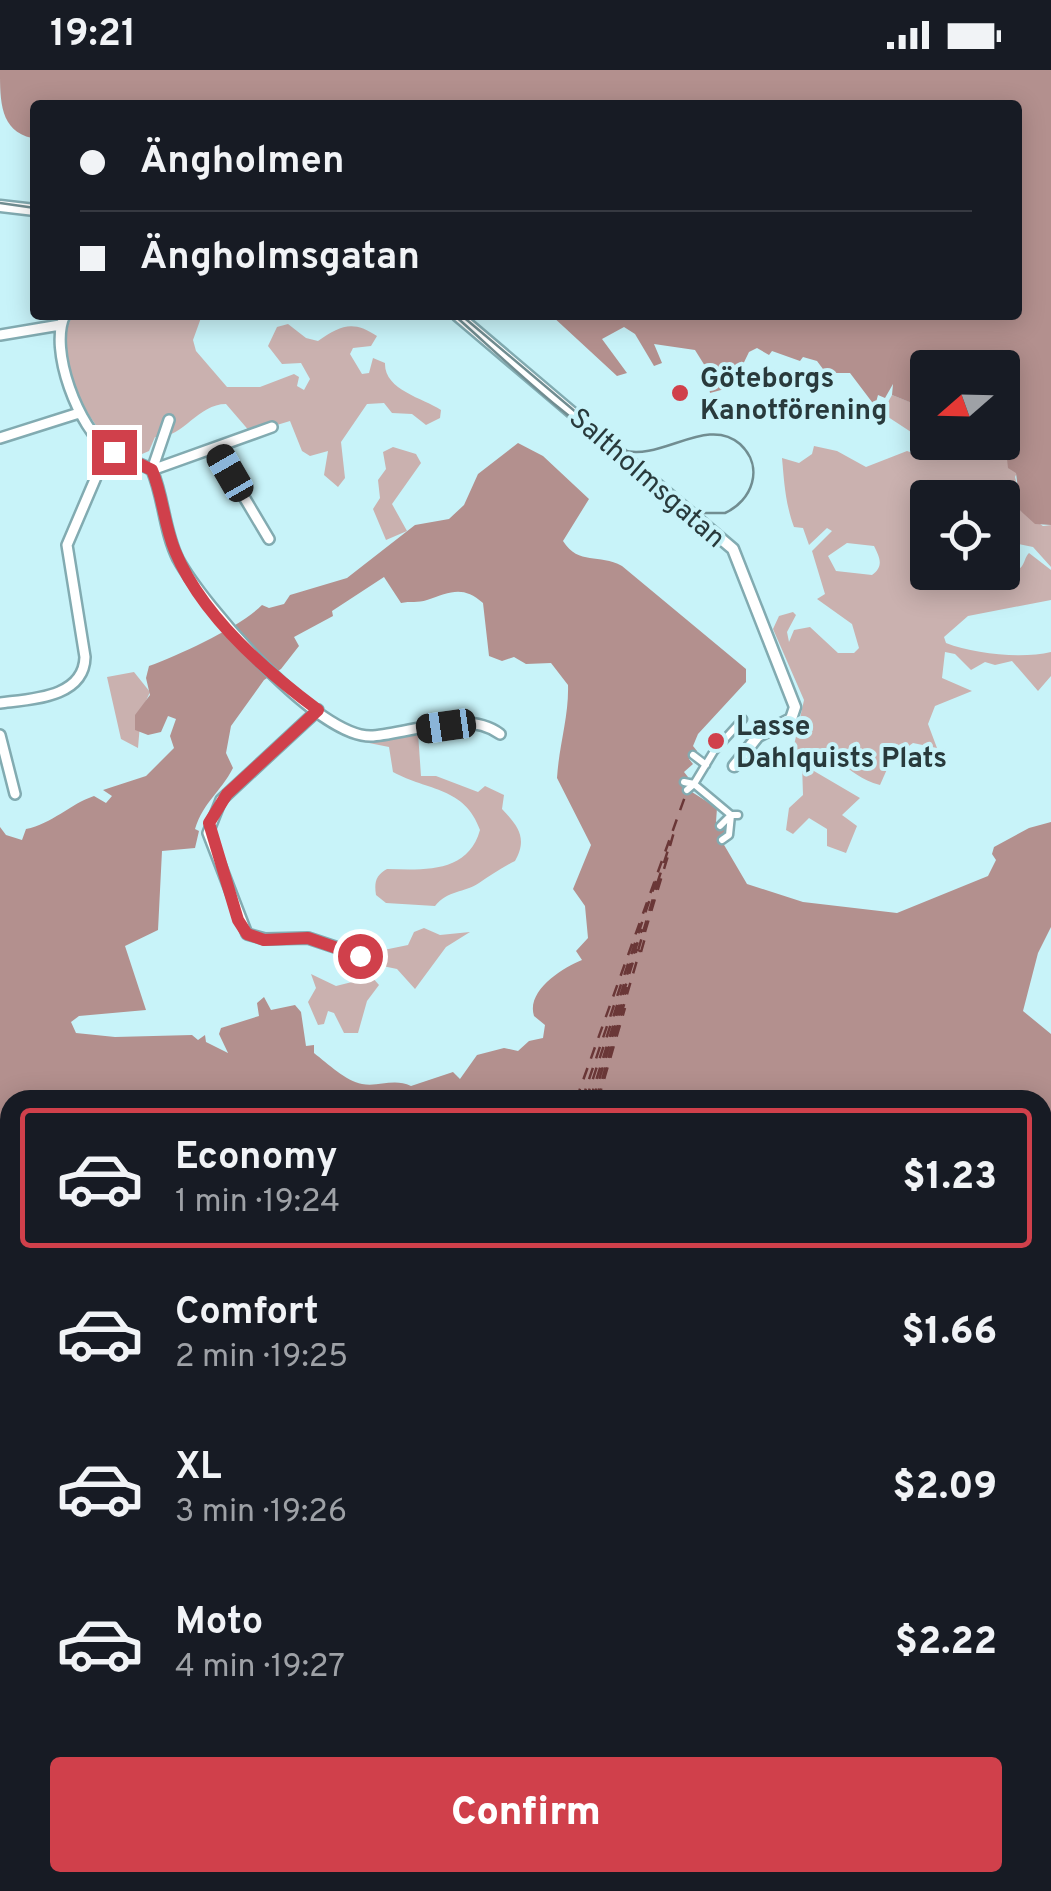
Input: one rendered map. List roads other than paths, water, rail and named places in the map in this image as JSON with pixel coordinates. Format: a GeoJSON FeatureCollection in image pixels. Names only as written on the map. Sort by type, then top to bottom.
{"type":"FeatureCollection","features":[{"type":"Feature","properties":{"kind":"street"},"geometry":{"type":"LineString","coordinates":[[0,206],[30,209]]}},
{"type":"Feature","properties":{"kind":"street"},"geometry":{"type":"LineString","coordinates":[[63,320],[60,346],[79,413],[108,449],[152,470],[272,428]]}},
{"type":"Feature","properties":{"kind":"street","name":"Saltholmsgatan"},"geometry":{"type":"LineString","coordinates":[[463,320],[736,554],[774,660],[796,706],[791,720],[758,736],[734,766]]}},
{"type":"Feature","properties":{"kind":"street"},"geometry":{"type":"LineString","coordinates":[[0,335],[60,326]]}},
{"type":"Feature","properties":{"kind":"street"},"geometry":{"type":"LineString","coordinates":[[0,438],[79,413]]}},
{"type":"Feature","properties":{"kind":"street"},"geometry":{"type":"LineString","coordinates":[[169,420],[152,470],[174,549],[226,626],[274,674],[318,710],[361,735],[474,722],[500,734]]}},
{"type":"Feature","properties":{"kind":"street"},"geometry":{"type":"LineString","coordinates":[[0,703],[44,697],[72,684],[82,674],[84,657],[67,544],[108,449]]}},
{"type":"Feature","properties":{"kind":"street"},"geometry":{"type":"LineString","coordinates":[[216,450],[269,538]]}},
{"type":"Feature","properties":{"kind":"street"},"geometry":{"type":"LineString","coordinates":[[318,710],[221,800],[208,833],[247,934],[264,940],[308,938],[365,956]]}},
{"type":"Feature","properties":{"kind":"street"},"geometry":{"type":"LineString","coordinates":[[734,815],[688,785],[744,719]]}},
{"type":"Feature","properties":{"kind":"street"},"geometry":{"type":"LineString","coordinates":[[0,735],[14,794]]}},
{"type":"Feature","properties":{"kind":"street"},"geometry":{"type":"LineString","coordinates":[[693,755],[706,765]]}},
{"type":"Feature","properties":{"kind":"street"},"geometry":{"type":"LineString","coordinates":[[688,768],[699,776]]}},
{"type":"Feature","properties":{"kind":"street"},"geometry":{"type":"LineString","coordinates":[[720,826],[734,815]]}},
{"type":"Feature","properties":{"kind":"street"},"geometry":{"type":"LineString","coordinates":[[722,840],[730,835],[734,815]]}},
{"type":"Feature","properties":{"kind":"tram line"},"geometry":{"type":"LineString","coordinates":[[0,203],[30,207]]}},
{"type":"Feature","properties":{"kind":"tram line"},"geometry":{"type":"LineString","coordinates":[[460,320],[561,410],[619,449]]}},
{"type":"Feature","properties":{"kind":"tram line"},"geometry":{"type":"LineString","coordinates":[[467,320],[619,449]]}},
{"type":"Feature","properties":{"kind":"tram line"},"geometry":{"type":"LineString","coordinates":[[698,436],[727,436],[748,453],[752,483],[734,508],[725,513],[702,513],[681,501],[619,449],[637,452],[698,436]]}},
{"type":"Feature","properties":{"kind":"place","name":"Göteborgs Kanotförening"},"geometry":{"type":"Point","coordinates":[680,393]}},
{"type":"Feature","properties":{"kind":"place","name":"Lasse Dahlquists Plats"},"geometry":{"type":"Point","coordinates":[716,741]}}]}
